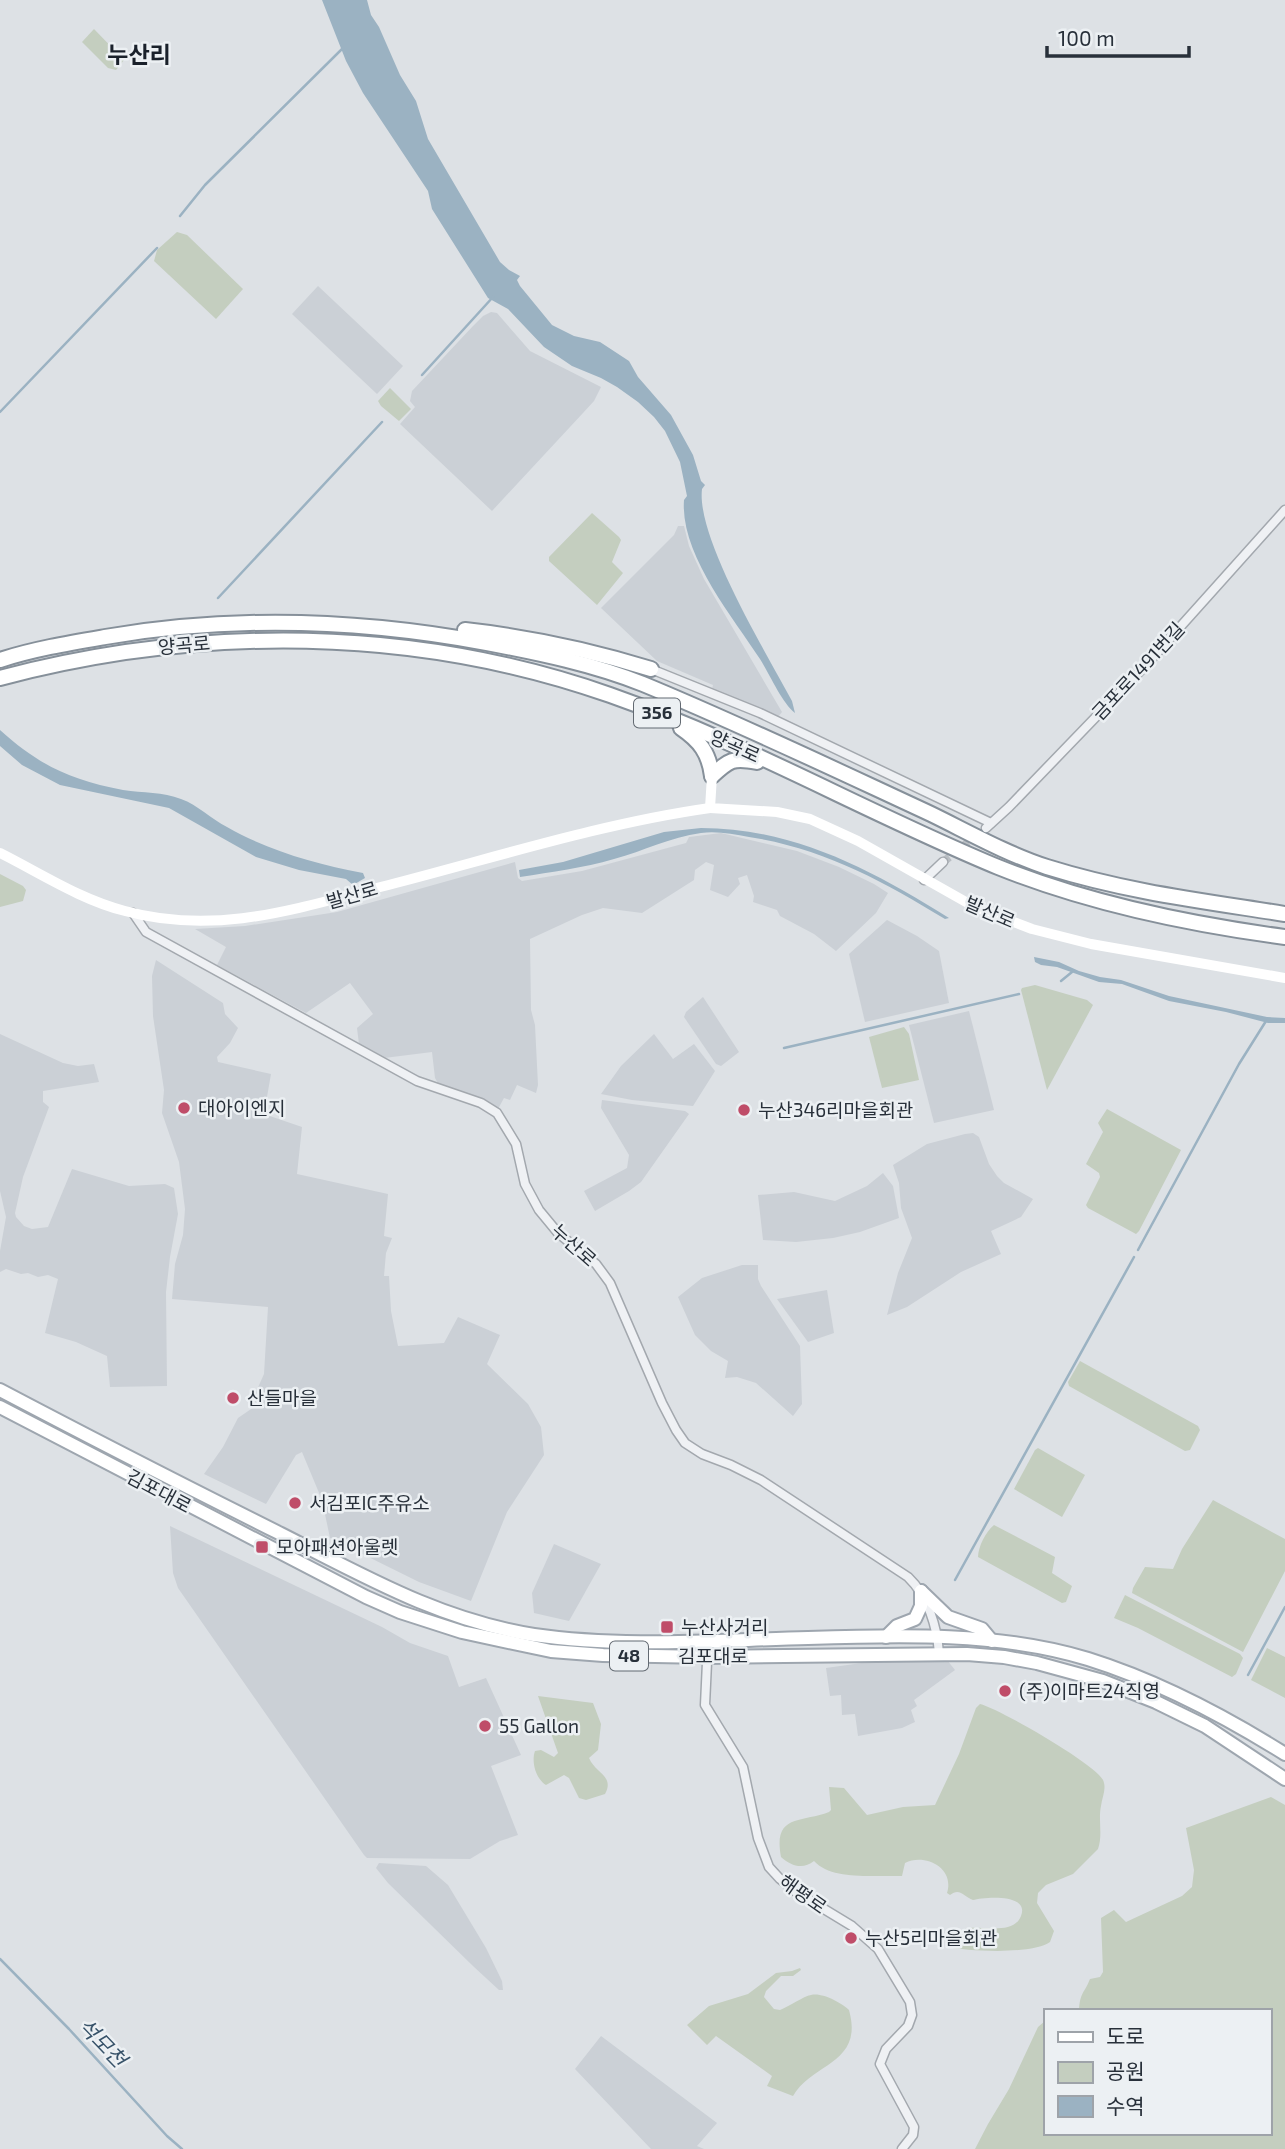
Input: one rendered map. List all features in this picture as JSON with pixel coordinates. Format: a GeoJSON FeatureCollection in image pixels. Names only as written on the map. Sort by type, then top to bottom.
{"type":"FeatureCollection","features":[{"type":"Feature","properties":{"kind":"highway","name":"양곡로"},"geometry":{"type":"LineString","coordinates":[[0,660],[64,644],[193,625],[307,622],[393,627],[530,651],[640,684],[1045,867],[1139,892],[1283,913]]}},
{"type":"Feature","properties":{"kind":"highway"},"geometry":{"type":"LineString","coordinates":[[393,627],[463,630],[514,636],[612,657],[651,669]]}},
{"type":"Feature","properties":{"kind":"highway","name":"양곡로"},"geometry":{"type":"LineString","coordinates":[[0,678],[58,663],[203,642],[316,640],[416,648],[473,658],[607,694],[659,714],[805,777],[997,866],[1043,884],[1137,911],[1285,939]]}},
{"type":"Feature","properties":{"kind":"highway"},"geometry":{"type":"LineString","coordinates":[[659,714],[694,737],[703,747],[710,762],[712,776]]}},
{"type":"Feature","properties":{"kind":"highway"},"geometry":{"type":"LineString","coordinates":[[712,776],[726,763],[741,759],[805,777]]}},
{"type":"Feature","properties":{"kind":"main road","name":"김포대로"},"geometry":{"type":"LineString","coordinates":[[0,1390],[381,1587],[463,1618],[532,1634],[584,1640],[938,1637],[1062,1653],[1118,1670],[1184,1698],[1285,1754]]}},
{"type":"Feature","properties":{"kind":"main road","name":"김포대로"},"geometry":{"type":"LineString","coordinates":[[0,1407],[366,1597],[400,1612],[462,1632],[551,1651],[603,1655],[707,1657],[939,1653],[1004,1657],[1073,1671],[1156,1702],[1205,1726],[1285,1779]]}},
{"type":"Feature","properties":{"kind":"main road"},"geometry":{"type":"LineString","coordinates":[[217,1521],[223,1514],[239,1521],[248,1518]]}},
{"type":"Feature","properties":{"kind":"main road"},"geometry":{"type":"LineString","coordinates":[[886,1637],[897,1626],[915,1619],[921,1606],[921,1591]]}},
{"type":"Feature","properties":{"kind":"main road"},"geometry":{"type":"LineString","coordinates":[[921,1591],[948,1617],[982,1629],[992,1642]]}},
{"type":"Feature","properties":{"kind":"main road"},"geometry":{"type":"LineString","coordinates":[[766,1639],[766,1656]]}},
{"type":"Feature","properties":{"kind":"street","name":"금포로1491번길"},"geometry":{"type":"LineString","coordinates":[[651,669],[761,713],[988,826],[1146,665],[1285,510]]}},
{"type":"Feature","properties":{"kind":"street"},"geometry":{"type":"LineString","coordinates":[[710,807],[712,776]]}},
{"type":"Feature","properties":{"kind":"street","name":"발산로"},"geometry":{"type":"LineString","coordinates":[[0,853],[99,902],[133,913],[210,921],[270,915],[319,905],[640,818],[710,807],[777,812],[810,819],[858,841],[924,880],[995,916],[1054,935],[1285,978]]}},
{"type":"Feature","properties":{"kind":"street"},"geometry":{"type":"LineString","coordinates":[[924,880],[943,862]]}},
{"type":"Feature","properties":{"kind":"street","name":"누산로"},"geometry":{"type":"LineString","coordinates":[[133,913],[146,932],[417,1081],[481,1103],[497,1113],[516,1144],[525,1184],[539,1210],[558,1233],[596,1264],[610,1283],[665,1410],[685,1443],[702,1454],[761,1480],[908,1577],[921,1591],[938,1637],[939,1653]]}},
{"type":"Feature","properties":{"kind":"street","name":"해평로"},"geometry":{"type":"LineString","coordinates":[[708,1641],[705,1704],[743,1767],[758,1838],[769,1867],[796,1892],[852,1926],[878,1949],[910,2002],[911,2021],[904,2032],[886,2049],[880,2064],[914,2127],[902,2149]]}},
{"type":"Feature","properties":{"kind":"shaded area"},"geometry":{"type":"Polygon","coordinates":[[[318,286],[403,366],[377,394],[292,314],[318,286]]]}},
{"type":"Feature","properties":{"kind":"shaded area"},"geometry":{"type":"Polygon","coordinates":[[[491,312],[497,313],[530,351],[601,387],[594,401],[492,511],[400,424],[415,407],[410,401],[412,391],[483,316],[491,312]]]}},
{"type":"Feature","properties":{"kind":"shaded area"},"geometry":{"type":"Polygon","coordinates":[[[678,526],[684,526],[689,546],[704,579],[782,712],[778,717],[712,689],[713,685],[657,661],[601,608],[674,535],[678,526]]]}},
{"type":"Feature","properties":{"kind":"shaded area"},"geometry":{"type":"Polygon","coordinates":[[[721,833],[797,851],[839,867],[888,893],[876,913],[836,951],[814,934],[780,916],[777,910],[753,902],[754,896],[747,875],[738,878],[740,884],[728,897],[710,890],[714,865],[706,862],[695,870],[694,880],[642,913],[603,908],[530,939],[531,1010],[535,1025],[538,1085],[536,1093],[517,1085],[510,1100],[504,1098],[498,1109],[473,1095],[439,1085],[435,1078],[432,1052],[384,1058],[359,1044],[357,1028],[373,1014],[350,983],[306,1013],[217,965],[226,947],[195,929],[245,926],[337,912],[515,862],[518,878],[522,881],[582,871],[686,843],[689,837],[721,833]]]}},
{"type":"Feature","properties":{"kind":"shaded area"},"geometry":{"type":"Polygon","coordinates":[[[887,920],[939,951],[949,1003],[865,1022],[849,954],[887,920]]]}},
{"type":"Feature","properties":{"kind":"shaded area"},"geometry":{"type":"Polygon","coordinates":[[[156,960],[223,1003],[225,1014],[238,1028],[230,1043],[217,1057],[218,1062],[271,1074],[264,1114],[302,1127],[297,1174],[388,1194],[384,1236],[392,1238],[386,1253],[384,1276],[389,1276],[391,1311],[398,1346],[444,1343],[458,1317],[500,1335],[487,1364],[528,1404],[541,1427],[544,1455],[507,1512],[471,1601],[419,1582],[330,1538],[322,1500],[302,1452],[296,1455],[266,1504],[204,1474],[223,1447],[238,1418],[254,1407],[256,1392],[264,1374],[268,1307],[172,1299],[185,1209],[179,1162],[162,1113],[164,1090],[153,1016],[152,976],[156,960]]]}},
{"type":"Feature","properties":{"kind":"shaded area"},"geometry":{"type":"Polygon","coordinates":[[[703,997],[739,1052],[721,1066],[716,1064],[684,1017],[703,997]]]}},
{"type":"Feature","properties":{"kind":"shaded area"},"geometry":{"type":"Polygon","coordinates":[[[969,1011],[994,1110],[934,1123],[909,1025],[969,1011]]]}},
{"type":"Feature","properties":{"kind":"shaded area"},"geometry":{"type":"Polygon","coordinates":[[[0,1034],[63,1063],[78,1066],[94,1064],[99,1082],[43,1091],[43,1102],[49,1107],[23,1177],[15,1213],[24,1226],[32,1229],[48,1227],[72,1169],[129,1186],[165,1184],[174,1188],[178,1214],[166,1292],[167,1386],[110,1387],[107,1356],[76,1342],[45,1333],[58,1279],[6,1269],[0,1272],[0,1251],[6,1217],[0,1191],[0,1034]]]}},
{"type":"Feature","properties":{"kind":"shaded area"},"geometry":{"type":"Polygon","coordinates":[[[654,1034],[673,1059],[694,1044],[715,1071],[693,1106],[601,1094],[621,1066],[654,1034]]]}},
{"type":"Feature","properties":{"kind":"shaded area"},"geometry":{"type":"Polygon","coordinates":[[[602,1100],[685,1111],[689,1114],[641,1182],[595,1211],[584,1191],[627,1168],[629,1155],[601,1108],[602,1100]]]}},
{"type":"Feature","properties":{"kind":"shaded area"},"geometry":{"type":"Polygon","coordinates":[[[973,1133],[979,1137],[989,1164],[1004,1183],[1033,1199],[1021,1217],[991,1231],[1001,1254],[961,1272],[907,1307],[887,1315],[898,1273],[912,1238],[901,1208],[899,1183],[893,1165],[927,1144],[973,1133]]]}},
{"type":"Feature","properties":{"kind":"shaded area"},"geometry":{"type":"Polygon","coordinates":[[[883,1173],[893,1186],[899,1218],[833,1238],[796,1242],[763,1240],[758,1195],[794,1192],[835,1201],[867,1186],[883,1173]]]}},
{"type":"Feature","properties":{"kind":"shaded area"},"geometry":{"type":"Polygon","coordinates":[[[742,1265],[758,1265],[761,1286],[800,1346],[802,1404],[793,1416],[756,1383],[737,1377],[725,1378],[728,1361],[711,1351],[695,1335],[678,1297],[702,1278],[742,1265]]]}},
{"type":"Feature","properties":{"kind":"shaded area"},"geometry":{"type":"Polygon","coordinates":[[[827,1290],[834,1333],[808,1342],[777,1299],[827,1290]]]}},
{"type":"Feature","properties":{"kind":"shaded area","name":"모아패션아울렛"},"geometry":{"type":"Polygon","coordinates":[[[170,1526],[382,1627],[410,1643],[448,1656],[459,1687],[486,1678],[521,1755],[491,1766],[518,1835],[500,1841],[470,1859],[367,1858],[178,1588],[173,1573],[170,1526]]]}},
{"type":"Feature","properties":{"kind":"shaded area"},"geometry":{"type":"Polygon","coordinates":[[[554,1544],[601,1564],[569,1621],[534,1613],[532,1593],[554,1544]]]}},
{"type":"Feature","properties":{"kind":"shaded area"},"geometry":{"type":"Polygon","coordinates":[[[904,1657],[947,1660],[955,1670],[914,1700],[917,1706],[911,1710],[915,1722],[902,1728],[858,1736],[855,1714],[842,1715],[841,1695],[830,1696],[826,1668],[904,1657]]]}},
{"type":"Feature","properties":{"kind":"shaded area"},"geometry":{"type":"Polygon","coordinates":[[[379,1863],[426,1866],[448,1885],[486,1948],[502,1981],[503,1990],[499,1990],[473,1966],[388,1883],[376,1868],[379,1863]]]}},
{"type":"Feature","properties":{"kind":"shaded area"},"geometry":{"type":"Polygon","coordinates":[[[601,2036],[717,2123],[697,2146],[704,2149],[651,2149],[575,2069],[601,2036]]]}},
{"type":"Feature","properties":{"kind":"green space"},"geometry":{"type":"Polygon","coordinates":[[[94,29],[124,60],[116,70],[108,68],[82,42],[94,29]]]}},
{"type":"Feature","properties":{"kind":"green space"},"geometry":{"type":"Polygon","coordinates":[[[177,232],[187,235],[243,289],[216,319],[154,261],[157,250],[177,232]]]}},
{"type":"Feature","properties":{"kind":"green space"},"geometry":{"type":"Polygon","coordinates":[[[390,388],[411,409],[399,421],[378,401],[390,388]]]}},
{"type":"Feature","properties":{"kind":"green space"},"geometry":{"type":"Polygon","coordinates":[[[592,513],[621,540],[612,562],[623,573],[597,605],[549,561],[549,557],[592,513]]]}},
{"type":"Feature","properties":{"kind":"green space"},"geometry":{"type":"Polygon","coordinates":[[[0,874],[23,886],[26,890],[23,901],[0,907],[0,874]]]}},
{"type":"Feature","properties":{"kind":"green space"},"geometry":{"type":"Polygon","coordinates":[[[1035,985],[1087,1000],[1093,1005],[1047,1090],[1021,990],[1035,985]]]}},
{"type":"Feature","properties":{"kind":"green space"},"geometry":{"type":"Polygon","coordinates":[[[904,1027],[909,1034],[919,1080],[882,1088],[869,1037],[904,1027]]]}},
{"type":"Feature","properties":{"kind":"green space"},"geometry":{"type":"Polygon","coordinates":[[[1107,1109],[1181,1150],[1136,1234],[1086,1205],[1100,1177],[1099,1173],[1086,1164],[1103,1132],[1098,1123],[1107,1109]]]}},
{"type":"Feature","properties":{"kind":"green space"},"geometry":{"type":"Polygon","coordinates":[[[1080,1361],[1198,1426],[1200,1430],[1190,1450],[1185,1451],[1069,1386],[1068,1382],[1080,1361]]]}},
{"type":"Feature","properties":{"kind":"green space"},"geometry":{"type":"Polygon","coordinates":[[[1038,1448],[1085,1475],[1062,1517],[1014,1489],[1038,1448]]]}},
{"type":"Feature","properties":{"kind":"green space"},"geometry":{"type":"Polygon","coordinates":[[[1213,1500],[1285,1539],[1285,1571],[1243,1652],[1132,1593],[1145,1567],[1173,1569],[1182,1549],[1213,1500]]]}},
{"type":"Feature","properties":{"kind":"green space"},"geometry":{"type":"Polygon","coordinates":[[[994,1525],[1055,1557],[1052,1573],[1072,1586],[1066,1602],[1062,1603],[978,1557],[983,1540],[994,1525]]]}},
{"type":"Feature","properties":{"kind":"green space"},"geometry":{"type":"Polygon","coordinates":[[[1125,1595],[1240,1654],[1243,1658],[1236,1674],[1232,1677],[1114,1618],[1125,1595]]]}},
{"type":"Feature","properties":{"kind":"green space"},"geometry":{"type":"Polygon","coordinates":[[[1267,1648],[1285,1657],[1285,1698],[1251,1680],[1267,1648]]]}},
{"type":"Feature","properties":{"kind":"green space"},"geometry":{"type":"Polygon","coordinates":[[[538,1696],[593,1703],[601,1724],[598,1750],[589,1758],[608,1783],[605,1794],[586,1800],[579,1798],[569,1778],[564,1775],[546,1785],[537,1775],[534,1765],[535,1751],[541,1750],[554,1757],[558,1753],[538,1696]]]}},
{"type":"Feature","properties":{"kind":"green space"},"geometry":{"type":"Polygon","coordinates":[[[980,1704],[1007,1716],[1066,1750],[1096,1772],[1104,1783],[1098,1849],[1073,1874],[1046,1885],[1038,1893],[1037,1903],[1054,1931],[1050,1942],[1029,1949],[1015,1950],[984,1951],[946,1947],[946,1939],[965,1929],[1011,1926],[1021,1916],[1022,1909],[1019,1903],[1004,1898],[973,1900],[959,1892],[950,1895],[947,1893],[947,1876],[929,1862],[913,1860],[905,1863],[902,1876],[867,1876],[832,1872],[814,1861],[797,1866],[781,1857],[781,1833],[785,1827],[791,1822],[831,1810],[829,1787],[844,1788],[867,1815],[903,1807],[935,1805],[980,1704]]]}},
{"type":"Feature","properties":{"kind":"green space"},"geometry":{"type":"Polygon","coordinates":[[[1271,1797],[1285,1805],[1285,2149],[975,2149],[1009,2089],[1038,2027],[1044,2022],[1044,2135],[1271,2135],[1271,2009],[1079,2009],[1081,1996],[1090,1979],[1100,1977],[1103,1972],[1101,1918],[1114,1910],[1126,1922],[1182,1896],[1192,1887],[1194,1870],[1186,1828],[1271,1797]]]}},
{"type":"Feature","properties":{"kind":"green space"},"geometry":{"type":"Polygon","coordinates":[[[800,1968],[793,1976],[781,1976],[766,1991],[764,1997],[774,2009],[780,2010],[808,1996],[821,1995],[837,2001],[849,2010],[852,2028],[843,2052],[812,2076],[793,2096],[767,2086],[772,2076],[716,2036],[707,2045],[687,2025],[709,2006],[748,1994],[776,1973],[800,1968]]]}},
{"type":"Feature","properties":{"kind":"water"},"geometry":{"type":"Polygon","coordinates":[[[322,0],[367,0],[371,15],[400,75],[416,101],[428,139],[500,262],[520,276],[517,280],[520,286],[552,325],[574,336],[600,342],[629,361],[638,377],[671,415],[693,455],[701,481],[705,485],[702,489],[703,510],[721,565],[792,701],[795,713],[781,696],[699,563],[685,521],[684,500],[687,496],[680,462],[665,431],[638,402],[617,387],[572,366],[544,347],[508,309],[488,298],[432,209],[428,191],[363,93],[346,61],[322,0]]]}},
{"type":"Feature","properties":{"kind":"water"},"geometry":{"type":"Polygon","coordinates":[[[0,730],[29,753],[57,770],[123,790],[181,799],[221,824],[259,843],[310,861],[363,873],[365,878],[353,885],[346,879],[299,870],[256,857],[169,808],[60,785],[22,765],[0,746],[0,730]]]}},
{"type":"Feature","properties":{"kind":"water"},"geometry":{"type":"Polygon","coordinates":[[[701,828],[768,835],[831,855],[891,884],[949,918],[945,919],[875,879],[827,858],[776,842],[725,833],[690,835],[602,862],[520,877],[519,870],[563,862],[664,832],[701,828]]]}},
{"type":"Feature","properties":{"kind":"water"},"geometry":{"type":"Polygon","coordinates":[[[1034,957],[1059,962],[1079,971],[1121,980],[1169,996],[1267,1017],[1285,1018],[1285,1023],[1268,1023],[1169,1001],[1122,984],[1099,982],[1057,967],[1041,965],[1035,962],[1034,957]]]}},
{"type":"Feature","properties":{"kind":"waterway"},"geometry":{"type":"LineString","coordinates":[[180,216],[205,185],[343,48]]}},
{"type":"Feature","properties":{"kind":"waterway"},"geometry":{"type":"LineString","coordinates":[[0,412],[157,248]]}},
{"type":"Feature","properties":{"kind":"waterway"},"geometry":{"type":"LineString","coordinates":[[422,375],[493,297]]}},
{"type":"Feature","properties":{"kind":"waterway"},"geometry":{"type":"LineString","coordinates":[[218,598],[382,422]]}},
{"type":"Feature","properties":{"kind":"waterway"},"geometry":{"type":"LineString","coordinates":[[1061,981],[1072,972]]}},
{"type":"Feature","properties":{"kind":"waterway"},"geometry":{"type":"LineString","coordinates":[[784,1048],[1019,994]]}},
{"type":"Feature","properties":{"kind":"waterway"},"geometry":{"type":"LineString","coordinates":[[1138,1250],[1239,1064],[1266,1021]]}},
{"type":"Feature","properties":{"kind":"waterway"},"geometry":{"type":"LineString","coordinates":[[955,1580],[1134,1257]]}},
{"type":"Feature","properties":{"kind":"waterway"},"geometry":{"type":"LineString","coordinates":[[1248,1675],[1285,1607]]}},
{"type":"Feature","properties":{"kind":"waterway","name":"석모천"},"geometry":{"type":"LineString","coordinates":[[0,1959],[182,2149]]}},
{"type":"Feature","properties":{"kind":"tunnel"},"geometry":{"type":"LineString","coordinates":[[943,862],[976,836]]}},
{"type":"Feature","properties":{"kind":"place","name":"대아이엔지"},"geometry":{"type":"Point","coordinates":[184,1108]}},
{"type":"Feature","properties":{"kind":"place","name":"누산346리마을회관"},"geometry":{"type":"Point","coordinates":[744,1110]}},
{"type":"Feature","properties":{"kind":"place","name":"산들마을"},"geometry":{"type":"Point","coordinates":[233,1398]}},
{"type":"Feature","properties":{"kind":"place","name":"서김포IC주유소"},"geometry":{"type":"Point","coordinates":[295,1503]}},
{"type":"Feature","properties":{"kind":"place","name":"모아패션아울렛"},"geometry":{"type":"Point","coordinates":[262,1547]}},
{"type":"Feature","properties":{"kind":"place","name":"누산사거리"},"geometry":{"type":"Point","coordinates":[667,1627]}},
{"type":"Feature","properties":{"kind":"place","name":"(주)이마트24직영"},"geometry":{"type":"Point","coordinates":[1005,1691]}},
{"type":"Feature","properties":{"kind":"place","name":"55 Gallon"},"geometry":{"type":"Point","coordinates":[485,1726]}},
{"type":"Feature","properties":{"kind":"place","name":"누산5리마을회관"},"geometry":{"type":"Point","coordinates":[851,1938]}},
{"type":"Feature","properties":{"kind":"district","name":"누산리"},"geometry":{"type":"Point","coordinates":[139,55]}}]}
